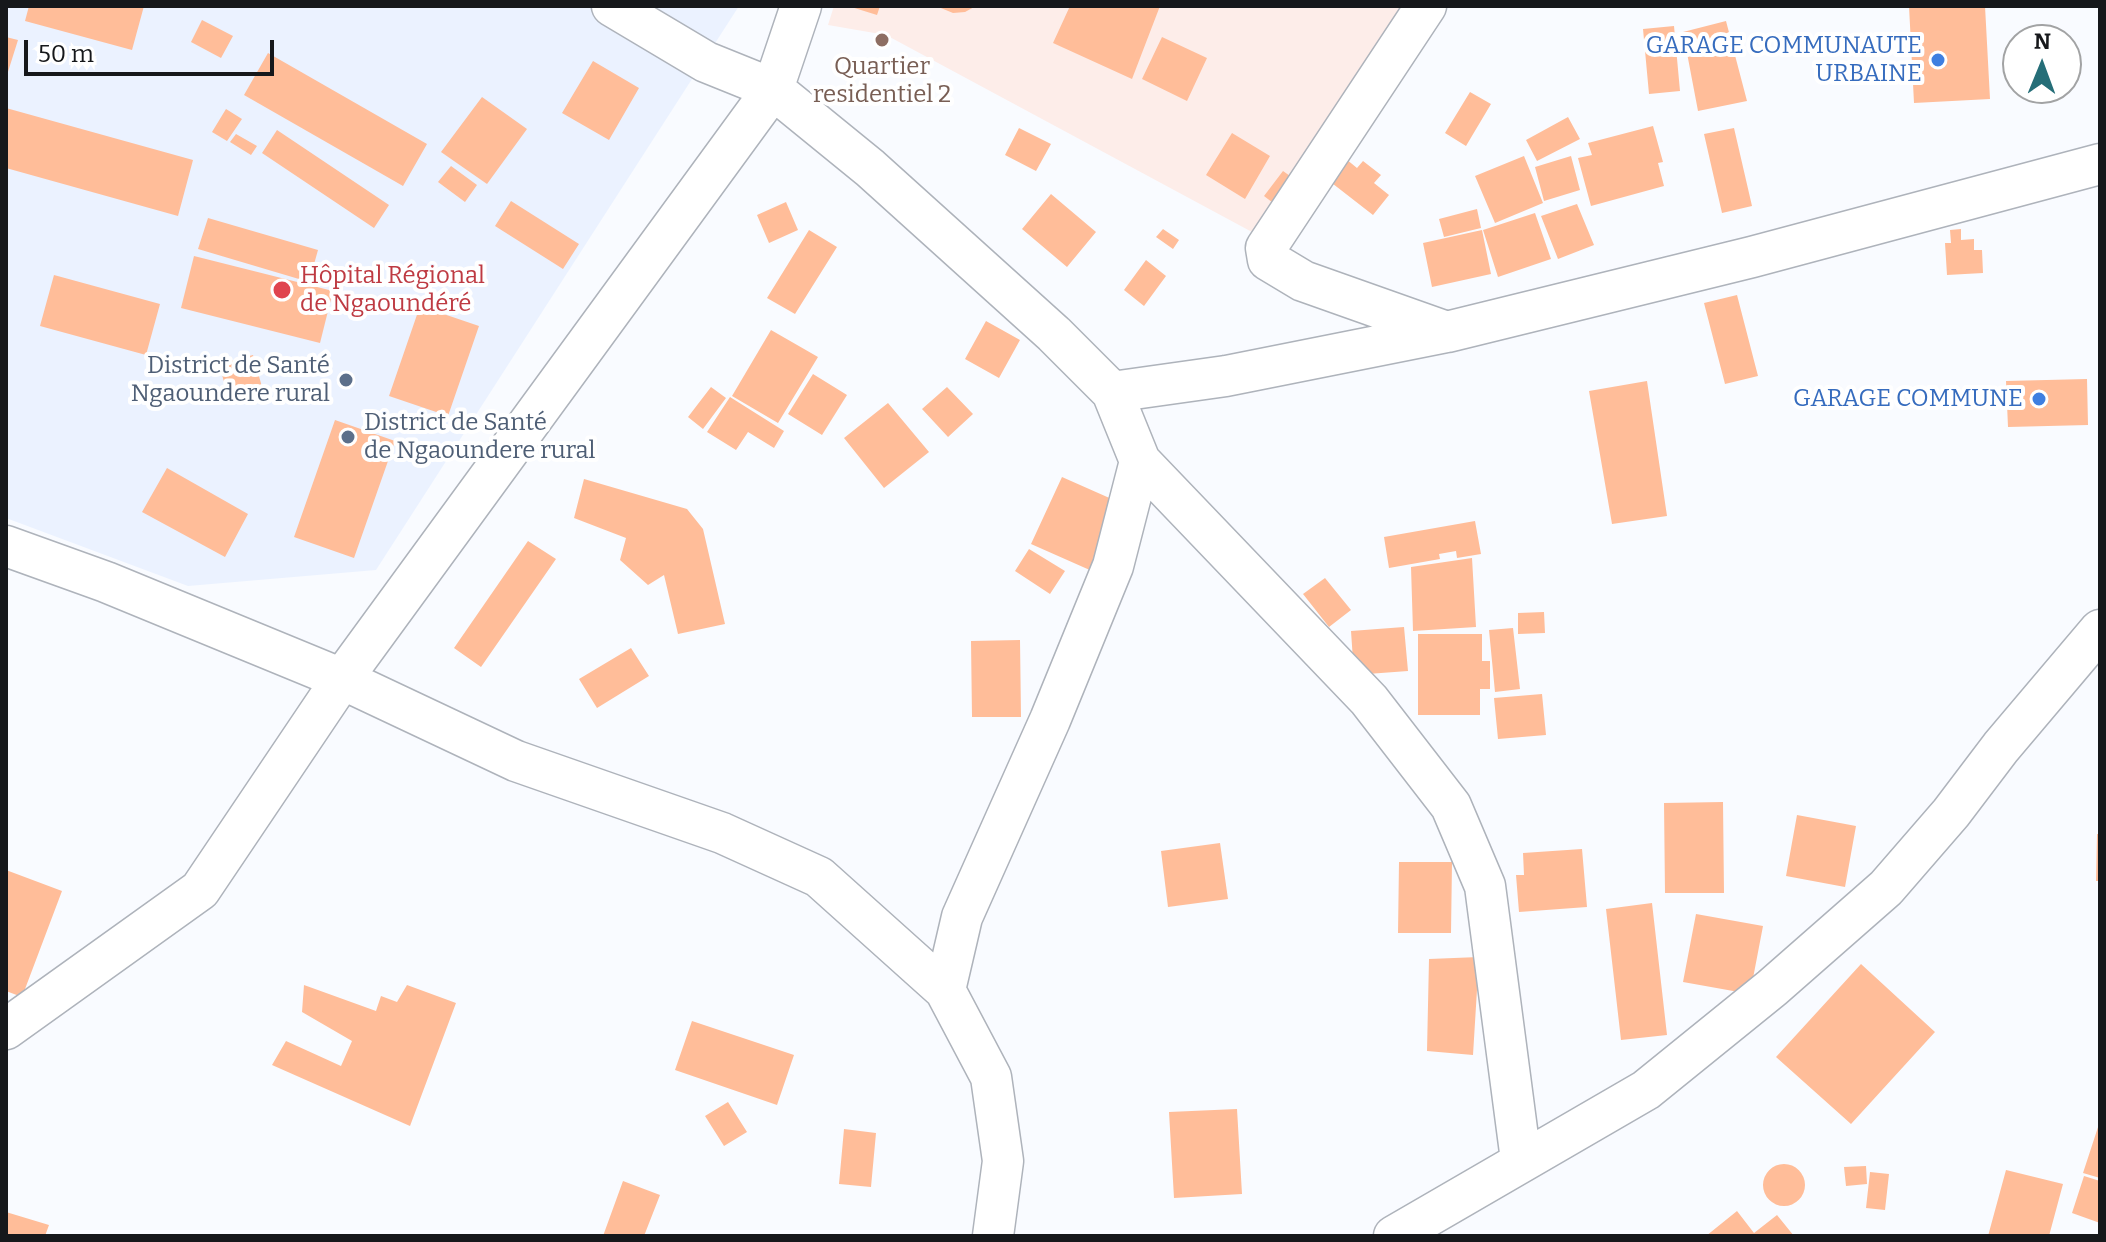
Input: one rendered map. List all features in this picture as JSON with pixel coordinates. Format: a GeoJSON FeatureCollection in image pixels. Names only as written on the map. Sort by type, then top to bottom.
{"type":"FeatureCollection","features":[{"type":"Feature","properties":{"kind":"street"},"geometry":{"type":"LineString","coordinates":[[612,6],[706,62],[773,89],[870,168],[1054,334],[1112,392],[1140,461],[1369,700],[1451,806],[1485,886],[1521,1160]]}},
{"type":"Feature","properties":{"kind":"street"},"geometry":{"type":"LineString","coordinates":[[6,1029],[200,890],[342,679],[773,89],[801,6]]}},
{"type":"Feature","properties":{"kind":"street"},"geometry":{"type":"LineString","coordinates":[[1426,6],[1266,248],[1268,260],[1303,281],[1447,332]]}},
{"type":"Feature","properties":{"kind":"street"},"geometry":{"type":"LineString","coordinates":[[1112,392],[1226,376],[1447,332],[1752,257],[2100,164]]}},
{"type":"Feature","properties":{"kind":"street"},"geometry":{"type":"LineString","coordinates":[[945,990],[962,917],[1050,720],[1113,566],[1140,461]]}},
{"type":"Feature","properties":{"kind":"street"},"geometry":{"type":"LineString","coordinates":[[6,546],[106,582],[342,679],[516,761],[722,833],[819,877],[945,990],[991,1077],[1003,1161],[993,1236]]}},
{"type":"Feature","properties":{"kind":"street"},"geometry":{"type":"LineString","coordinates":[[1394,1236],[1646,1090],[1772,988],[1886,888],[2100,630]]}},
{"type":"Feature","properties":{"kind":"shaded area","name":"Hôpital Régional de Ngaoundéré"},"geometry":{"type":"Polygon","coordinates":[[[6,6],[739,6],[376,570],[188,586],[6,518],[6,6]]]}},
{"type":"Feature","properties":{"kind":"shaded area"},"geometry":{"type":"Polygon","coordinates":[[[834,6],[1423,6],[1265,239],[886,35],[828,25],[834,6]]]}},
{"type":"Feature","properties":{"kind":"building"},"geometry":{"type":"Polygon","coordinates":[[[29,6],[144,6],[132,50],[25,21],[29,6]]]}},
{"type":"Feature","properties":{"kind":"building"},"geometry":{"type":"Polygon","coordinates":[[[848,6],[880,6],[877,15],[848,6]]]}},
{"type":"Feature","properties":{"kind":"building"},"geometry":{"type":"Polygon","coordinates":[[[936,6],[976,6],[965,12],[953,13],[936,6]]]}},
{"type":"Feature","properties":{"kind":"building"},"geometry":{"type":"Polygon","coordinates":[[[1070,6],[1160,6],[1132,79],[1053,43],[1070,6]]]}},
{"type":"Feature","properties":{"kind":"building"},"geometry":{"type":"Polygon","coordinates":[[[1909,6],[1985,6],[1990,99],[1914,103],[1909,6]]]}},
{"type":"Feature","properties":{"kind":"building"},"geometry":{"type":"Polygon","coordinates":[[[202,20],[233,36],[221,58],[191,42],[202,20]]]}},
{"type":"Feature","properties":{"kind":"building"},"geometry":{"type":"Polygon","coordinates":[[[1726,21],[1747,101],[1698,111],[1683,32],[1726,21]]]}},
{"type":"Feature","properties":{"kind":"building"},"geometry":{"type":"Polygon","coordinates":[[[1674,26],[1680,91],[1649,94],[1643,29],[1674,26]]]}},
{"type":"Feature","properties":{"kind":"building"},"geometry":{"type":"Polygon","coordinates":[[[6,37],[18,40],[7,75],[6,75],[6,37]]]}},
{"type":"Feature","properties":{"kind":"building"},"geometry":{"type":"Polygon","coordinates":[[[1162,37],[1207,58],[1187,101],[1142,79],[1162,37]]]}},
{"type":"Feature","properties":{"kind":"building"},"geometry":{"type":"Polygon","coordinates":[[[268,53],[427,144],[403,186],[244,95],[268,53]]]}},
{"type":"Feature","properties":{"kind":"building"},"geometry":{"type":"Polygon","coordinates":[[[593,61],[639,88],[609,140],[562,113],[593,61]]]}},
{"type":"Feature","properties":{"kind":"building"},"geometry":{"type":"Polygon","coordinates":[[[1470,92],[1491,104],[1466,146],[1445,133],[1470,92]]]}},
{"type":"Feature","properties":{"kind":"building"},"geometry":{"type":"Polygon","coordinates":[[[482,97],[527,129],[487,184],[441,152],[482,97]]]}},
{"type":"Feature","properties":{"kind":"building"},"geometry":{"type":"Polygon","coordinates":[[[6,108],[193,160],[178,216],[6,168],[6,108]]]}},
{"type":"Feature","properties":{"kind":"building"},"geometry":{"type":"Polygon","coordinates":[[[226,109],[242,119],[227,141],[212,132],[226,109]]]}},
{"type":"Feature","properties":{"kind":"building"},"geometry":{"type":"Polygon","coordinates":[[[1568,117],[1580,139],[1537,161],[1526,140],[1568,117]]]}},
{"type":"Feature","properties":{"kind":"building"},"geometry":{"type":"Polygon","coordinates":[[[1653,126],[1663,162],[1658,163],[1664,186],[1591,206],[1578,158],[1592,155],[1588,143],[1653,126]]]}},
{"type":"Feature","properties":{"kind":"building"},"geometry":{"type":"Polygon","coordinates":[[[1019,128],[1051,144],[1036,171],[1005,155],[1019,128]]]}},
{"type":"Feature","properties":{"kind":"building"},"geometry":{"type":"Polygon","coordinates":[[[1734,128],[1752,206],[1722,213],[1704,134],[1734,128]]]}},
{"type":"Feature","properties":{"kind":"building"},"geometry":{"type":"Polygon","coordinates":[[[277,130],[389,205],[374,228],[262,153],[277,130]]]}},
{"type":"Feature","properties":{"kind":"building"},"geometry":{"type":"Polygon","coordinates":[[[1232,133],[1270,156],[1245,199],[1206,175],[1232,133]]]}},
{"type":"Feature","properties":{"kind":"building"},"geometry":{"type":"Polygon","coordinates":[[[236,134],[257,146],[251,155],[230,142],[236,134]]]}},
{"type":"Feature","properties":{"kind":"building"},"geometry":{"type":"Polygon","coordinates":[[[1524,156],[1543,203],[1495,223],[1475,176],[1524,156]]]}},
{"type":"Feature","properties":{"kind":"building"},"geometry":{"type":"Polygon","coordinates":[[[1571,156],[1580,190],[1544,201],[1535,167],[1571,156]]]}},
{"type":"Feature","properties":{"kind":"building"},"geometry":{"type":"Polygon","coordinates":[[[1346,159],[1357,168],[1363,161],[1381,175],[1374,183],[1389,195],[1373,215],[1328,180],[1346,159]]]}},
{"type":"Feature","properties":{"kind":"building"},"geometry":{"type":"Polygon","coordinates":[[[451,166],[477,185],[465,202],[438,182],[451,166]]]}},
{"type":"Feature","properties":{"kind":"building"},"geometry":{"type":"Polygon","coordinates":[[[1283,171],[1300,183],[1281,209],[1264,196],[1283,171]]]}},
{"type":"Feature","properties":{"kind":"building"},"geometry":{"type":"Polygon","coordinates":[[[1051,194],[1096,232],[1067,267],[1022,229],[1051,194]]]}},
{"type":"Feature","properties":{"kind":"building"},"geometry":{"type":"Polygon","coordinates":[[[511,201],[579,244],[563,269],[495,226],[511,201]]]}},
{"type":"Feature","properties":{"kind":"building"},"geometry":{"type":"Polygon","coordinates":[[[786,202],[798,230],[769,243],[757,215],[786,202]]]}},
{"type":"Feature","properties":{"kind":"building"},"geometry":{"type":"Polygon","coordinates":[[[1577,204],[1594,245],[1558,259],[1541,216],[1577,204]]]}},
{"type":"Feature","properties":{"kind":"building"},"geometry":{"type":"Polygon","coordinates":[[[1477,209],[1481,228],[1444,237],[1439,219],[1477,209]]]}},
{"type":"Feature","properties":{"kind":"building"},"geometry":{"type":"Polygon","coordinates":[[[1535,213],[1551,259],[1498,277],[1483,230],[1535,213]]]}},
{"type":"Feature","properties":{"kind":"building"},"geometry":{"type":"Polygon","coordinates":[[[208,218],[318,250],[309,282],[198,249],[208,218]]]}},
{"type":"Feature","properties":{"kind":"building"},"geometry":{"type":"Polygon","coordinates":[[[1163,229],[1179,240],[1173,249],[1156,237],[1163,229]]]}},
{"type":"Feature","properties":{"kind":"building"},"geometry":{"type":"Polygon","coordinates":[[[1961,229],[1961,240],[1974,239],[1974,250],[1982,250],[1983,273],[1947,275],[1945,243],[1951,243],[1950,230],[1961,229]]]}},
{"type":"Feature","properties":{"kind":"building"},"geometry":{"type":"Polygon","coordinates":[[[809,230],[837,247],[795,314],[767,298],[809,230]]]}},
{"type":"Feature","properties":{"kind":"building"},"geometry":{"type":"Polygon","coordinates":[[[1482,230],[1491,274],[1432,287],[1423,243],[1482,230]]]}},
{"type":"Feature","properties":{"kind":"building"},"geometry":{"type":"Polygon","coordinates":[[[194,256],[333,291],[320,343],[181,308],[194,256]]]}},
{"type":"Feature","properties":{"kind":"building"},"geometry":{"type":"Polygon","coordinates":[[[1146,260],[1166,276],[1144,306],[1124,290],[1146,260]]]}},
{"type":"Feature","properties":{"kind":"building"},"geometry":{"type":"Polygon","coordinates":[[[54,275],[160,304],[146,355],[40,326],[54,275]]]}},
{"type":"Feature","properties":{"kind":"building"},"geometry":{"type":"Polygon","coordinates":[[[1737,295],[1758,376],[1725,384],[1704,303],[1737,295]]]}},
{"type":"Feature","properties":{"kind":"building"},"geometry":{"type":"Polygon","coordinates":[[[420,306],[479,326],[448,416],[389,396],[420,306]]]}},
{"type":"Feature","properties":{"kind":"building"},"geometry":{"type":"Polygon","coordinates":[[[986,321],[1020,340],[999,378],[965,359],[986,321]]]}},
{"type":"Feature","properties":{"kind":"building"},"geometry":{"type":"Polygon","coordinates":[[[771,330],[818,357],[778,423],[732,396],[771,330]]]}},
{"type":"Feature","properties":{"kind":"building"},"geometry":{"type":"Polygon","coordinates":[[[253,355],[264,394],[230,403],[219,364],[253,355]]]}},
{"type":"Feature","properties":{"kind":"building"},"geometry":{"type":"Polygon","coordinates":[[[813,374],[847,395],[822,435],[788,414],[813,374]]]}},
{"type":"Feature","properties":{"kind":"building"},"geometry":{"type":"Polygon","coordinates":[[[2087,379],[2088,425],[2008,427],[2006,381],[2087,379]]]}},
{"type":"Feature","properties":{"kind":"building"},"geometry":{"type":"Polygon","coordinates":[[[1647,381],[1667,516],[1612,524],[1589,391],[1647,381]]]}},
{"type":"Feature","properties":{"kind":"building"},"geometry":{"type":"Polygon","coordinates":[[[711,387],[726,398],[703,429],[688,417],[711,387]]]}},
{"type":"Feature","properties":{"kind":"building"},"geometry":{"type":"Polygon","coordinates":[[[947,387],[973,414],[948,437],[922,409],[947,387]]]}},
{"type":"Feature","properties":{"kind":"building"},"geometry":{"type":"Polygon","coordinates":[[[730,397],[784,431],[774,448],[748,432],[736,450],[707,432],[730,397]]]}},
{"type":"Feature","properties":{"kind":"building"},"geometry":{"type":"Polygon","coordinates":[[[888,403],[929,452],[884,488],[844,438],[888,403]]]}},
{"type":"Feature","properties":{"kind":"building"},"geometry":{"type":"Polygon","coordinates":[[[335,420],[395,441],[354,558],[294,537],[335,420]]]}},
{"type":"Feature","properties":{"kind":"building"},"geometry":{"type":"Polygon","coordinates":[[[167,468],[248,514],[225,557],[142,512],[167,468]]]}},
{"type":"Feature","properties":{"kind":"building"},"geometry":{"type":"Polygon","coordinates":[[[1062,477],[1123,504],[1092,571],[1031,544],[1062,477]]]}},
{"type":"Feature","properties":{"kind":"building"},"geometry":{"type":"Polygon","coordinates":[[[584,479],[687,509],[703,529],[725,624],[678,634],[664,575],[648,585],[620,560],[626,538],[574,518],[584,479]]]}},
{"type":"Feature","properties":{"kind":"building"},"geometry":{"type":"Polygon","coordinates":[[[1475,521],[1481,554],[1457,558],[1456,551],[1439,554],[1440,559],[1389,568],[1384,537],[1475,521]]]}},
{"type":"Feature","properties":{"kind":"building"},"geometry":{"type":"Polygon","coordinates":[[[528,541],[556,559],[481,667],[454,648],[528,541]]]}},
{"type":"Feature","properties":{"kind":"building"},"geometry":{"type":"Polygon","coordinates":[[[1029,549],[1065,571],[1050,594],[1015,571],[1029,549]]]}},
{"type":"Feature","properties":{"kind":"building"},"geometry":{"type":"Polygon","coordinates":[[[1472,558],[1476,627],[1413,631],[1411,567],[1472,558]]]}},
{"type":"Feature","properties":{"kind":"building"},"geometry":{"type":"Polygon","coordinates":[[[1325,578],[1351,610],[1329,627],[1303,594],[1325,578]]]}},
{"type":"Feature","properties":{"kind":"building"},"geometry":{"type":"Polygon","coordinates":[[[1544,612],[1545,633],[1518,634],[1518,613],[1544,612]]]}},
{"type":"Feature","properties":{"kind":"building"},"geometry":{"type":"Polygon","coordinates":[[[1404,627],[1408,671],[1354,675],[1351,631],[1404,627]]]}},
{"type":"Feature","properties":{"kind":"building"},"geometry":{"type":"Polygon","coordinates":[[[1513,628],[1520,689],[1495,692],[1489,630],[1513,628]]]}},
{"type":"Feature","properties":{"kind":"building"},"geometry":{"type":"Polygon","coordinates":[[[1418,634],[1482,634],[1482,661],[1490,661],[1490,689],[1480,689],[1480,715],[1418,715],[1418,634]]]}},
{"type":"Feature","properties":{"kind":"building"},"geometry":{"type":"Polygon","coordinates":[[[1020,640],[1021,717],[972,717],[971,641],[1020,640]]]}},
{"type":"Feature","properties":{"kind":"building"},"geometry":{"type":"Polygon","coordinates":[[[631,648],[649,676],[597,708],[579,679],[631,648]]]}},
{"type":"Feature","properties":{"kind":"building"},"geometry":{"type":"Polygon","coordinates":[[[1542,694],[1546,735],[1498,739],[1494,698],[1542,694]]]}},
{"type":"Feature","properties":{"kind":"building"},"geometry":{"type":"Polygon","coordinates":[[[1723,802],[1724,893],[1665,893],[1664,803],[1723,802]]]}},
{"type":"Feature","properties":{"kind":"building"},"geometry":{"type":"Polygon","coordinates":[[[1797,815],[1856,826],[1845,887],[1786,876],[1797,815]]]}},
{"type":"Feature","properties":{"kind":"building"},"geometry":{"type":"Polygon","coordinates":[[[2097,834],[2100,834],[2100,881],[2096,881],[2097,834]]]}},
{"type":"Feature","properties":{"kind":"building"},"geometry":{"type":"Polygon","coordinates":[[[1220,843],[1228,899],[1168,907],[1161,851],[1220,843]]]}},
{"type":"Feature","properties":{"kind":"building"},"geometry":{"type":"Polygon","coordinates":[[[1582,849],[1587,907],[1519,912],[1516,875],[1524,875],[1523,853],[1582,849]]]}},
{"type":"Feature","properties":{"kind":"building"},"geometry":{"type":"Polygon","coordinates":[[[1399,862],[1452,862],[1451,933],[1398,933],[1399,862]]]}},
{"type":"Feature","properties":{"kind":"building"},"geometry":{"type":"Polygon","coordinates":[[[6,870],[62,891],[22,997],[6,991],[6,870]]]}},
{"type":"Feature","properties":{"kind":"building"},"geometry":{"type":"Polygon","coordinates":[[[1652,903],[1667,1035],[1621,1040],[1606,909],[1652,903]]]}},
{"type":"Feature","properties":{"kind":"building"},"geometry":{"type":"Polygon","coordinates":[[[1696,914],[1763,926],[1750,994],[1683,982],[1696,914]]]}},
{"type":"Feature","properties":{"kind":"building"},"geometry":{"type":"Polygon","coordinates":[[[1479,957],[1473,1055],[1427,1051],[1429,959],[1479,957]]]}},
{"type":"Feature","properties":{"kind":"building"},"geometry":{"type":"Polygon","coordinates":[[[1861,964],[1935,1032],[1851,1124],[1776,1057],[1861,964]]]}},
{"type":"Feature","properties":{"kind":"building"},"geometry":{"type":"Polygon","coordinates":[[[304,985],[376,1011],[381,996],[397,1002],[407,985],[456,1003],[410,1126],[272,1065],[286,1041],[341,1066],[352,1041],[302,1012],[304,985]]]}},
{"type":"Feature","properties":{"kind":"building"},"geometry":{"type":"Polygon","coordinates":[[[692,1021],[794,1055],[777,1105],[675,1070],[692,1021]]]}},
{"type":"Feature","properties":{"kind":"building"},"geometry":{"type":"Polygon","coordinates":[[[728,1102],[747,1132],[724,1146],[705,1116],[728,1102]]]}},
{"type":"Feature","properties":{"kind":"building"},"geometry":{"type":"Polygon","coordinates":[[[1237,1109],[1242,1194],[1174,1198],[1169,1112],[1237,1109]]]}},
{"type":"Feature","properties":{"kind":"building"},"geometry":{"type":"Polygon","coordinates":[[[2100,1121],[2100,1178],[2083,1173],[2100,1121]]]}},
{"type":"Feature","properties":{"kind":"building"},"geometry":{"type":"Polygon","coordinates":[[[844,1129],[876,1133],[871,1187],[839,1184],[844,1129]]]}},
{"type":"Feature","properties":{"kind":"building"},"geometry":{"type":"Polygon","coordinates":[[[1784,1164],[1799,1170],[1805,1185],[1799,1200],[1784,1206],[1769,1200],[1763,1185],[1769,1170],[1784,1164]]]}},
{"type":"Feature","properties":{"kind":"building"},"geometry":{"type":"Polygon","coordinates":[[[1866,1166],[1867,1184],[1846,1186],[1844,1167],[1866,1166]]]}},
{"type":"Feature","properties":{"kind":"building"},"geometry":{"type":"Polygon","coordinates":[[[2006,1170],[2063,1184],[2049,1236],[1988,1236],[2006,1170]]]}},
{"type":"Feature","properties":{"kind":"building"},"geometry":{"type":"Polygon","coordinates":[[[1870,1172],[1889,1174],[1885,1210],[1866,1208],[1870,1172]]]}},
{"type":"Feature","properties":{"kind":"building"},"geometry":{"type":"Polygon","coordinates":[[[2084,1176],[2100,1181],[2100,1223],[2072,1213],[2084,1176]]]}},
{"type":"Feature","properties":{"kind":"building"},"geometry":{"type":"Polygon","coordinates":[[[623,1181],[660,1195],[644,1236],[603,1236],[623,1181]]]}},
{"type":"Feature","properties":{"kind":"building"},"geometry":{"type":"Polygon","coordinates":[[[1737,1211],[1754,1233],[1777,1215],[1794,1236],[1706,1236],[1737,1211]]]}},
{"type":"Feature","properties":{"kind":"building"},"geometry":{"type":"Polygon","coordinates":[[[6,1212],[49,1225],[45,1236],[6,1236],[6,1212]]]}},
{"type":"Feature","properties":{"kind":"place","name":"Quartier residentiel 2"},"geometry":{"type":"Point","coordinates":[882,40]}},
{"type":"Feature","properties":{"kind":"place","name":"GARAGE COMMUNAUTE URBAINE"},"geometry":{"type":"Point","coordinates":[1938,60]}},
{"type":"Feature","properties":{"kind":"place","name":"Hôpital Régional de Ngaoundéré"},"geometry":{"type":"Point","coordinates":[282,290]}},
{"type":"Feature","properties":{"kind":"place","name":"District de Santé Ngaoundere rural"},"geometry":{"type":"Point","coordinates":[346,380]}},
{"type":"Feature","properties":{"kind":"place","name":"GARAGE COMMUNE"},"geometry":{"type":"Point","coordinates":[2039,399]}},
{"type":"Feature","properties":{"kind":"place","name":"District de Santé de Ngaoundere rural"},"geometry":{"type":"Point","coordinates":[348,437]}}]}
